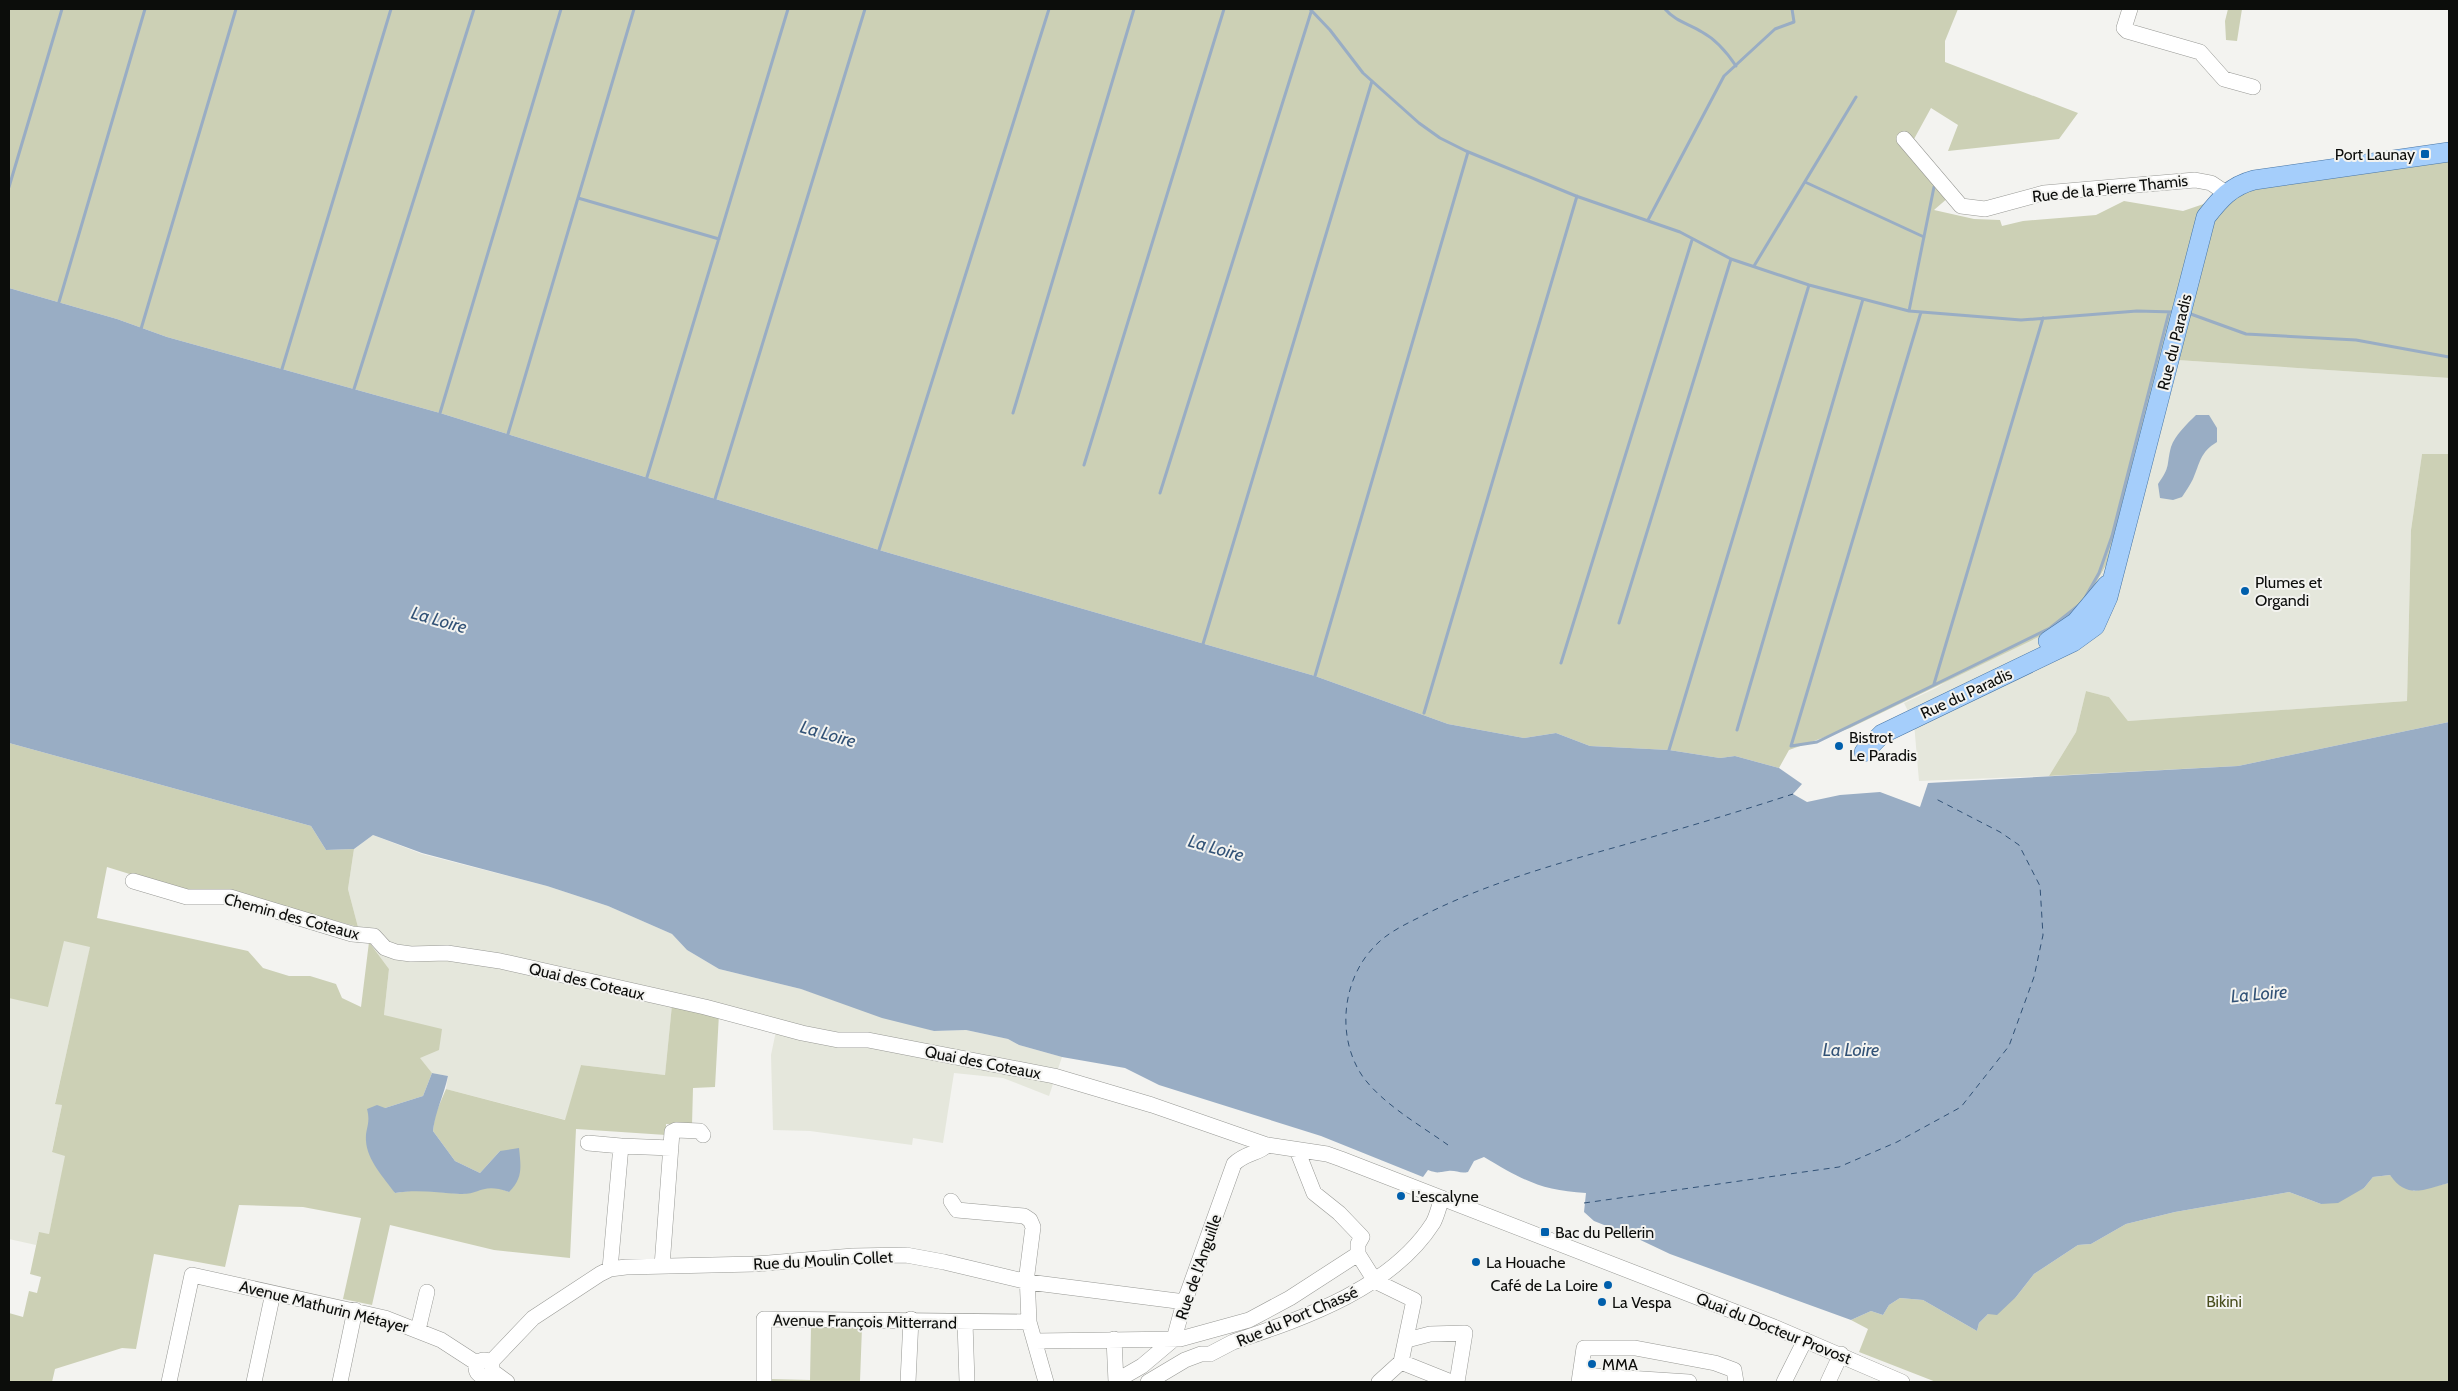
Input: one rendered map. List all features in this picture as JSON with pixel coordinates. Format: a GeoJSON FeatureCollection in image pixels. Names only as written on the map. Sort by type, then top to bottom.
{"type":"FeatureCollection","features":[{"type":"Feature","properties":{"kind":"main road"},"geometry":{"type":"LineString","coordinates":[[2226,193],[2254,180],[2449,152]]}},
{"type":"Feature","properties":{"kind":"main road","name":"Rue du Paradis"},"geometry":{"type":"LineString","coordinates":[[2110,583],[2076,622],[2061,634],[1866,729],[1863,734],[1864,752],[1877,738],[1892,728],[2084,636],[2099,619],[2108,597],[2110,583],[2126,530],[2206,217],[2226,193]]}},
{"type":"Feature","properties":{"kind":"street"},"geometry":{"type":"LineString","coordinates":[[2130,9],[2124,28],[2128,31],[2200,52],[2224,79],[2254,87]]}},
{"type":"Feature","properties":{"kind":"street","name":"Rue de la Pierre Thamis"},"geometry":{"type":"LineString","coordinates":[[1904,139],[1961,206],[1985,208],[2049,193],[2195,180],[2211,183],[2226,193]]}},
{"type":"Feature","properties":{"kind":"street","name":"Chemin des Coteaux"},"geometry":{"type":"LineString","coordinates":[[133,881],[187,897],[230,897],[352,934],[374,936],[385,948],[396,952],[411,954],[447,953]]}},
{"type":"Feature","properties":{"kind":"street","name":"Quai des Coteaux"},"geometry":{"type":"LineString","coordinates":[[447,953],[500,960],[705,1007],[829,1038],[857,1041],[868,1040],[1054,1076],[1118,1094],[1267,1145],[1334,1157],[1505,1222]]}},
{"type":"Feature","properties":{"kind":"street"},"geometry":{"type":"LineString","coordinates":[[662,1266],[672,1132],[676,1130],[700,1131],[703,1135]]}},
{"type":"Feature","properties":{"kind":"street"},"geometry":{"type":"LineString","coordinates":[[588,1143],[671,1148]]}},
{"type":"Feature","properties":{"kind":"street","name":"Rue de l'Anguille"},"geometry":{"type":"LineString","coordinates":[[1116,1382],[1142,1366],[1174,1339],[1185,1302],[1234,1164],[1242,1157],[1263,1149],[1267,1145]]}},
{"type":"Feature","properties":{"kind":"street"},"geometry":{"type":"LineString","coordinates":[[610,1269],[622,1146]]}},
{"type":"Feature","properties":{"kind":"street"},"geometry":{"type":"LineString","coordinates":[[1035,1341],[1174,1339],[1249,1320],[1290,1298],[1358,1249],[1362,1237],[1314,1193],[1297,1150]]}},
{"type":"Feature","properties":{"kind":"street","name":"Rue du Port Chassé"},"geometry":{"type":"LineString","coordinates":[[1148,1382],[1186,1360],[1201,1354],[1210,1354],[1233,1342],[1317,1310],[1375,1281],[1406,1253],[1433,1222],[1442,1198]]}},
{"type":"Feature","properties":{"kind":"street"},"geometry":{"type":"LineString","coordinates":[[951,1202],[957,1210],[1024,1216],[1030,1220],[1033,1227],[1028,1282],[1029,1322],[1046,1382]]}},
{"type":"Feature","properties":{"kind":"street","name":"Quai du Docteur Provost"},"geometry":{"type":"LineString","coordinates":[[1505,1222],[1841,1354],[1902,1382]]}},
{"type":"Feature","properties":{"kind":"street"},"geometry":{"type":"LineString","coordinates":[[1358,1249],[1375,1281],[1414,1300],[1401,1362],[1379,1382]]}},
{"type":"Feature","properties":{"kind":"street","name":"Rue du Moulin Collet"},"geometry":{"type":"LineString","coordinates":[[482,1371],[533,1318],[610,1269],[755,1264],[853,1256],[906,1255],[1028,1282],[1185,1302]]}},
{"type":"Feature","properties":{"kind":"street","name":"Avenue Mathurin Métayer"},"geometry":{"type":"LineString","coordinates":[[169,1382],[192,1275],[355,1310],[418,1330],[442,1340],[482,1371],[507,1382]]}},
{"type":"Feature","properties":{"kind":"street"},"geometry":{"type":"LineString","coordinates":[[418,1330],[427,1292]]}},
{"type":"Feature","properties":{"kind":"street"},"geometry":{"type":"LineString","coordinates":[[254,1382],[273,1293]]}},
{"type":"Feature","properties":{"kind":"street"},"geometry":{"type":"LineString","coordinates":[[340,1382],[355,1310]]}},
{"type":"Feature","properties":{"kind":"street","name":"Avenue François Mitterrand"},"geometry":{"type":"LineString","coordinates":[[764,1382],[764,1319],[910,1319],[965,1322],[1029,1322]]}},
{"type":"Feature","properties":{"kind":"street"},"geometry":{"type":"LineString","coordinates":[[908,1382],[910,1319]]}},
{"type":"Feature","properties":{"kind":"street"},"geometry":{"type":"LineString","coordinates":[[965,1322],[967,1382]]}},
{"type":"Feature","properties":{"kind":"street"},"geometry":{"type":"LineString","coordinates":[[1406,1340],[1430,1334],[1465,1333],[1457,1382]]}},
{"type":"Feature","properties":{"kind":"street"},"geometry":{"type":"LineString","coordinates":[[1114,1339],[1116,1382]]}},
{"type":"Feature","properties":{"kind":"street"},"geometry":{"type":"LineString","coordinates":[[1784,1382],[1805,1340]]}},
{"type":"Feature","properties":{"kind":"street"},"geometry":{"type":"LineString","coordinates":[[1689,1382],[1580,1379],[1584,1348],[1635,1348],[1715,1363],[1734,1370],[1736,1382]]}},
{"type":"Feature","properties":{"kind":"street"},"geometry":{"type":"LineString","coordinates":[[1828,1382],[1841,1354]]}},
{"type":"Feature","properties":{"kind":"street"},"geometry":{"type":"LineString","coordinates":[[1401,1362],[1451,1382]]}},
{"type":"Feature","properties":{"kind":"shaded area"},"geometry":{"type":"Polygon","coordinates":[[[2177,360],[2449,378],[2449,454],[2422,454],[2411,530],[2407,701],[2128,721],[2109,697],[2086,691],[2076,732],[2049,776],[1919,781],[1914,723],[1904,703],[1936,688],[2096,586],[2106,565],[2177,360]]]}},
{"type":"Feature","properties":{"kind":"shaded area"},"geometry":{"type":"Polygon","coordinates":[[[373,835],[422,854],[547,886],[608,906],[672,934],[687,950],[719,969],[801,989],[934,1031],[966,1030],[1008,1039],[1019,1045],[1062,1057],[1049,1096],[1003,1078],[954,1073],[943,1143],[913,1138],[912,1145],[810,1131],[773,1130],[771,1055],[776,1031],[672,1006],[665,1075],[581,1065],[566,1120],[446,1089],[448,1076],[432,1073],[384,1015],[389,969],[358,927],[348,889],[354,849],[373,835]]]}},
{"type":"Feature","properties":{"kind":"shaded area"},"geometry":{"type":"Polygon","coordinates":[[[9,868],[97,918],[55,1103],[62,1105],[52,1151],[66,1155],[49,1234],[39,1233],[36,1245],[9,1239],[9,868]]]}},
{"type":"Feature","properties":{"kind":"green space"},"geometry":{"type":"Polygon","coordinates":[[[9,9],[1958,9],[1945,41],[1945,62],[2078,113],[2059,139],[1948,151],[1958,125],[1931,108],[1908,150],[1949,197],[1934,210],[1974,219],[2000,220],[2002,226],[2023,221],[2096,215],[2124,201],[2183,211],[2245,190],[2449,156],[2449,378],[2177,360],[2106,565],[2085,603],[2055,629],[1850,728],[1789,750],[1779,768],[1735,756],[1720,758],[1669,750],[1590,746],[1556,733],[1524,738],[1448,724],[1315,676],[879,550],[440,413],[167,337],[117,319],[9,288],[9,9]]]}},
{"type":"Feature","properties":{"kind":"green space"},"geometry":{"type":"Polygon","coordinates":[[[2228,9],[2242,9],[2237,41],[2226,40],[2225,21],[2228,9]]]}},
{"type":"Feature","properties":{"kind":"green space"},"geometry":{"type":"Polygon","coordinates":[[[2422,454],[2449,454],[2449,722],[2238,766],[2049,776],[2076,732],[2086,691],[2109,697],[2128,721],[2407,701],[2411,530],[2422,454]]]}},
{"type":"Feature","properties":{"kind":"green space"},"geometry":{"type":"Polygon","coordinates":[[[9,743],[311,826],[326,850],[354,849],[348,889],[358,927],[236,894],[181,890],[107,867],[97,918],[248,951],[263,968],[289,976],[310,976],[336,984],[342,998],[361,1007],[369,942],[389,969],[384,1015],[442,1029],[439,1050],[420,1058],[432,1073],[423,1096],[385,1108],[370,1120],[366,1140],[395,1193],[416,1190],[463,1194],[483,1188],[496,1187],[509,1192],[500,1151],[480,1173],[455,1161],[433,1131],[435,1115],[446,1089],[565,1120],[581,1065],[665,1075],[672,1005],[719,1014],[715,1087],[693,1088],[692,1125],[666,1124],[666,1135],[576,1129],[570,1258],[494,1250],[390,1225],[372,1305],[343,1299],[361,1218],[303,1207],[239,1205],[225,1267],[154,1254],[136,1349],[122,1348],[55,1369],[52,1382],[9,1382],[9,1313],[23,1317],[29,1291],[37,1293],[41,1277],[30,1274],[39,1232],[49,1234],[65,1156],[52,1152],[62,1105],[55,1104],[90,947],[64,941],[48,1007],[9,998],[9,743]]]}},
{"type":"Feature","properties":{"kind":"green space","name":"Bikini"},"geometry":{"type":"Polygon","coordinates":[[[2390,1175],[2414,1191],[2449,1183],[2449,1382],[1936,1382],[1859,1352],[1868,1329],[1851,1320],[1871,1311],[1883,1315],[1889,1305],[1900,1298],[1923,1300],[1977,1331],[1979,1323],[1988,1314],[2016,1297],[2034,1274],[2078,1245],[2091,1244],[2126,1224],[2175,1212],[2289,1192],[2321,1204],[2364,1188],[2373,1177],[2390,1175]]]}},
{"type":"Feature","properties":{"kind":"green space"},"geometry":{"type":"Polygon","coordinates":[[[811,1327],[862,1327],[860,1381],[900,1382],[770,1382],[770,1379],[810,1380],[811,1327]]]}},
{"type":"Feature","properties":{"kind":"water","name":"La Loire"},"geometry":{"type":"Polygon","coordinates":[[[9,288],[117,319],[167,337],[440,413],[879,550],[1315,676],[1448,724],[1524,738],[1556,733],[1590,746],[1669,750],[1720,758],[1735,756],[1779,768],[1802,784],[1793,794],[1807,802],[1840,795],[1880,792],[1920,807],[1928,783],[2238,766],[2449,722],[2449,1183],[2417,1191],[2403,1188],[2390,1175],[2373,1177],[2364,1188],[2338,1203],[2321,1204],[2289,1192],[2175,1212],[2126,1224],[2091,1244],[2078,1245],[2034,1274],[2016,1297],[1997,1315],[1988,1314],[1979,1323],[1977,1331],[1923,1300],[1900,1298],[1889,1305],[1883,1315],[1871,1311],[1851,1320],[1670,1254],[1594,1221],[1584,1212],[1586,1193],[1544,1187],[1509,1172],[1484,1157],[1474,1161],[1468,1172],[1437,1172],[1428,1170],[1423,1177],[1321,1136],[1159,1085],[1125,1068],[1062,1057],[1019,1045],[1008,1039],[966,1030],[934,1031],[882,1018],[801,989],[719,969],[687,950],[672,934],[608,906],[547,886],[422,853],[373,835],[354,849],[326,850],[311,826],[9,743],[9,288]]]}},
{"type":"Feature","properties":{"kind":"water"},"geometry":{"type":"Polygon","coordinates":[[[2196,415],[2209,415],[2217,428],[2217,442],[2204,454],[2193,479],[2182,497],[2173,500],[2160,498],[2158,484],[2167,469],[2171,447],[2175,438],[2196,415]]]}},
{"type":"Feature","properties":{"kind":"water"},"geometry":{"type":"Polygon","coordinates":[[[432,1073],[448,1076],[433,1131],[455,1161],[480,1173],[500,1151],[519,1148],[519,1177],[509,1192],[493,1188],[467,1194],[420,1191],[395,1193],[377,1168],[367,1148],[367,1109],[377,1105],[385,1108],[423,1096],[432,1073]]]}},
{"type":"Feature","properties":{"kind":"waterway"},"geometry":{"type":"LineString","coordinates":[[9,187],[62,9]]}},
{"type":"Feature","properties":{"kind":"waterway"},"geometry":{"type":"LineString","coordinates":[[59,302],[145,9]]}},
{"type":"Feature","properties":{"kind":"waterway"},"geometry":{"type":"LineString","coordinates":[[141,329],[236,9]]}},
{"type":"Feature","properties":{"kind":"waterway"},"geometry":{"type":"LineString","coordinates":[[282,369],[391,9]]}},
{"type":"Feature","properties":{"kind":"waterway"},"geometry":{"type":"LineString","coordinates":[[354,389],[474,9]]}},
{"type":"Feature","properties":{"kind":"waterway"},"geometry":{"type":"LineString","coordinates":[[440,413],[561,9]]}},
{"type":"Feature","properties":{"kind":"waterway"},"geometry":{"type":"LineString","coordinates":[[508,434],[634,9]]}},
{"type":"Feature","properties":{"kind":"waterway"},"geometry":{"type":"LineString","coordinates":[[647,477],[788,9]]}},
{"type":"Feature","properties":{"kind":"waterway"},"geometry":{"type":"LineString","coordinates":[[715,499],[865,9]]}},
{"type":"Feature","properties":{"kind":"waterway"},"geometry":{"type":"LineString","coordinates":[[879,550],[1049,9]]}},
{"type":"Feature","properties":{"kind":"waterway"},"geometry":{"type":"LineString","coordinates":[[1013,413],[1134,9]]}},
{"type":"Feature","properties":{"kind":"waterway"},"geometry":{"type":"LineString","coordinates":[[1084,465],[1224,9]]}},
{"type":"Feature","properties":{"kind":"waterway"},"geometry":{"type":"LineString","coordinates":[[1310,9],[1330,30],[1363,73],[1419,123],[1440,138],[1466,151],[1576,196],[1680,232],[1731,259],[1809,285],[1909,311],[2021,320],[2137,311],[2174,312]]}},
{"type":"Feature","properties":{"kind":"waterway"},"geometry":{"type":"LineString","coordinates":[[1160,493],[1312,9]]}},
{"type":"Feature","properties":{"kind":"waterway"},"geometry":{"type":"LineString","coordinates":[[1665,9],[1712,39],[1736,66]]}},
{"type":"Feature","properties":{"kind":"waterway"},"geometry":{"type":"LineString","coordinates":[[1648,220],[1724,76],[1775,29],[1794,22],[1792,9]]}},
{"type":"Feature","properties":{"kind":"waterway"},"geometry":{"type":"LineString","coordinates":[[1203,644],[1372,81]]}},
{"type":"Feature","properties":{"kind":"waterway"},"geometry":{"type":"LineString","coordinates":[[1754,266],[1856,97]]}},
{"type":"Feature","properties":{"kind":"waterway"},"geometry":{"type":"LineString","coordinates":[[1315,676],[1468,152]]}},
{"type":"Feature","properties":{"kind":"waterway"},"geometry":{"type":"LineString","coordinates":[[1805,182],[1924,237]]}},
{"type":"Feature","properties":{"kind":"waterway"},"geometry":{"type":"LineString","coordinates":[[1909,311],[1934,187]]}},
{"type":"Feature","properties":{"kind":"waterway"},"geometry":{"type":"LineString","coordinates":[[1424,713],[1577,196]]}},
{"type":"Feature","properties":{"kind":"waterway"},"geometry":{"type":"LineString","coordinates":[[578,198],[719,239]]}},
{"type":"Feature","properties":{"kind":"waterway"},"geometry":{"type":"LineString","coordinates":[[1561,663],[1692,240]]}},
{"type":"Feature","properties":{"kind":"waterway"},"geometry":{"type":"LineString","coordinates":[[1619,623],[1731,259]]}},
{"type":"Feature","properties":{"kind":"waterway"},"geometry":{"type":"LineString","coordinates":[[1669,750],[1809,285]]}},
{"type":"Feature","properties":{"kind":"waterway"},"geometry":{"type":"LineString","coordinates":[[1737,730],[1863,299]]}},
{"type":"Feature","properties":{"kind":"waterway"},"geometry":{"type":"LineString","coordinates":[[1921,312],[1791,746],[1817,742],[1934,685],[2050,628],[2079,605]]}},
{"type":"Feature","properties":{"kind":"waterway"},"geometry":{"type":"LineString","coordinates":[[2086,596],[2099,573],[2112,536],[2169,312]]}},
{"type":"Feature","properties":{"kind":"waterway"},"geometry":{"type":"LineString","coordinates":[[2188,313],[2246,334],[2356,340],[2449,357]]}},
{"type":"Feature","properties":{"kind":"waterway"},"geometry":{"type":"LineString","coordinates":[[1934,684],[2043,318]]}},
{"type":"Feature","properties":{"kind":"ferry route"},"geometry":{"type":"LineString","coordinates":[[1448,1145],[1381,1097],[1363,1077],[1354,1062],[1346,1028],[1346,1010],[1349,993],[1355,977],[1363,961],[1373,948],[1397,929],[1424,915],[1505,881],[1793,794]]}},
{"type":"Feature","properties":{"kind":"ferry route"},"geometry":{"type":"LineString","coordinates":[[1584,1203],[1839,1167],[1897,1142],[1961,1107],[2009,1046],[2034,977],[2043,935],[2040,886],[2019,845],[2000,832],[1936,799]]}},
{"type":"Feature","properties":{"kind":"place","name":"Port Launay"},"geometry":{"type":"Point","coordinates":[2425,154]}},
{"type":"Feature","properties":{"kind":"place","name":"Plumes et Organdi"},"geometry":{"type":"Point","coordinates":[2245,591]}},
{"type":"Feature","properties":{"kind":"place","name":"Bistrot Le Paradis"},"geometry":{"type":"Point","coordinates":[1839,746]}},
{"type":"Feature","properties":{"kind":"place","name":"L'escalyne"},"geometry":{"type":"Point","coordinates":[1401,1196]}},
{"type":"Feature","properties":{"kind":"place","name":"Bac du Pellerin"},"geometry":{"type":"Point","coordinates":[1545,1232]}},
{"type":"Feature","properties":{"kind":"place","name":"La Houache"},"geometry":{"type":"Point","coordinates":[1476,1262]}},
{"type":"Feature","properties":{"kind":"place","name":"Café de La Loire"},"geometry":{"type":"Point","coordinates":[1608,1285]}},
{"type":"Feature","properties":{"kind":"place","name":"La Vespa"},"geometry":{"type":"Point","coordinates":[1602,1302]}},
{"type":"Feature","properties":{"kind":"place","name":"MMA"},"geometry":{"type":"Point","coordinates":[1592,1364]}}]}
